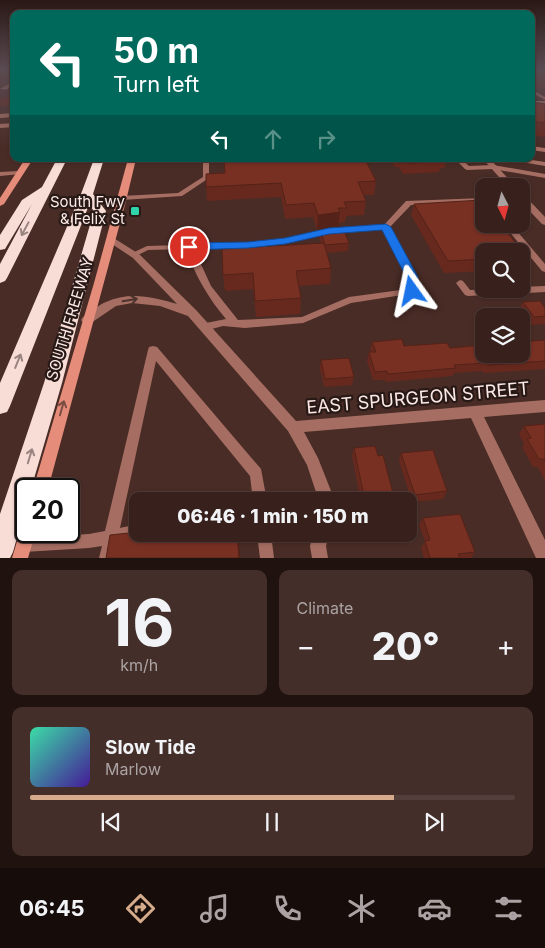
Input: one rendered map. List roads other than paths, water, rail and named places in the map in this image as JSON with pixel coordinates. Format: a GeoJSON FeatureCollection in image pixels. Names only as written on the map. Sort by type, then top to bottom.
{"type":"FeatureCollection","features":[{"type":"Feature","properties":{"kind":"highway"},"geometry":{"type":"LineString","coordinates":[[0,278],[60,162]]}},
{"type":"Feature","properties":{"kind":"highway","name":"SOUTH FREEWAY"},"geometry":{"type":"LineString","coordinates":[[0,406],[87,194],[98,162]]}},
{"type":"Feature","properties":{"kind":"highway"},"geometry":{"type":"LineString","coordinates":[[0,246],[26,204],[48,186]]}},
{"type":"Feature","properties":{"kind":"highway"},"geometry":{"type":"LineString","coordinates":[[0,552],[53,383],[100,211],[87,194]]}},
{"type":"Feature","properties":{"kind":"main road"},"geometry":{"type":"LineString","coordinates":[[0,204],[27,162]]}},
{"type":"Feature","properties":{"kind":"main road","name":"SOUTH FREEWAY"},"geometry":{"type":"LineString","coordinates":[[43,478],[87,320],[112,240],[131,162]]}},
{"type":"Feature","properties":{"kind":"street"},"geometry":{"type":"LineString","coordinates":[[489,162],[503,178]]}},
{"type":"Feature","properties":{"kind":"street"},"geometry":{"type":"LineString","coordinates":[[530,206],[545,222]]}},
{"type":"Feature","properties":{"kind":"street"},"geometry":{"type":"LineString","coordinates":[[112,240],[134,254],[192,313],[293,427],[304,443],[320,475],[325,492]]}},
{"type":"Feature","properties":{"kind":"street"},"geometry":{"type":"LineString","coordinates":[[87,320],[112,303],[137,298],[159,301],[192,313]]}},
{"type":"Feature","properties":{"kind":"street","name":"EAST SPURGEON STREET"},"geometry":{"type":"LineString","coordinates":[[293,427],[545,406]]}},
{"type":"Feature","properties":{"kind":"street"},"geometry":{"type":"LineString","coordinates":[[475,413],[544,558]]}},
{"type":"Feature","properties":{"kind":"street"},"geometry":{"type":"LineString","coordinates":[[319,542],[320,558]]}},
{"type":"Feature","properties":{"kind":"lane"},"geometry":{"type":"LineString","coordinates":[[122,198],[180,194],[206,178],[206,162]]}},
{"type":"Feature","properties":{"kind":"lane"},"geometry":{"type":"LineString","coordinates":[[461,162],[466,168],[493,167],[545,176]]}},
{"type":"Feature","properties":{"kind":"lane"},"geometry":{"type":"LineString","coordinates":[[0,174],[19,173]]}},
{"type":"Feature","properties":{"kind":"lane"},"geometry":{"type":"LineString","coordinates":[[134,254],[147,248],[248,245],[285,241],[329,231],[386,227],[409,203],[475,200]]}},
{"type":"Feature","properties":{"kind":"lane"},"geometry":{"type":"LineString","coordinates":[[204,327],[223,322],[245,324],[302,320],[349,300],[412,291],[412,277],[386,227]]}},
{"type":"Feature","properties":{"kind":"lane"},"geometry":{"type":"LineString","coordinates":[[515,233],[545,269]]}},
{"type":"Feature","properties":{"kind":"lane"},"geometry":{"type":"LineString","coordinates":[[189,247],[199,274],[215,301],[235,323]]}},
{"type":"Feature","properties":{"kind":"lane"},"geometry":{"type":"LineString","coordinates":[[460,283],[468,293],[545,289]]}},
{"type":"Feature","properties":{"kind":"lane"},"geometry":{"type":"LineString","coordinates":[[106,558],[109,537],[153,350],[256,473],[259,492]]}},
{"type":"Feature","properties":{"kind":"lane"},"geometry":{"type":"LineString","coordinates":[[24,545],[89,542],[129,533]]}},
{"type":"Feature","properties":{"kind":"lane"},"geometry":{"type":"LineString","coordinates":[[265,542],[267,558]]}},
{"type":"Feature","properties":{"kind":"place","name":"South Fwy & Felix St"},"geometry":{"type":"Point","coordinates":[135,211]}}]}
